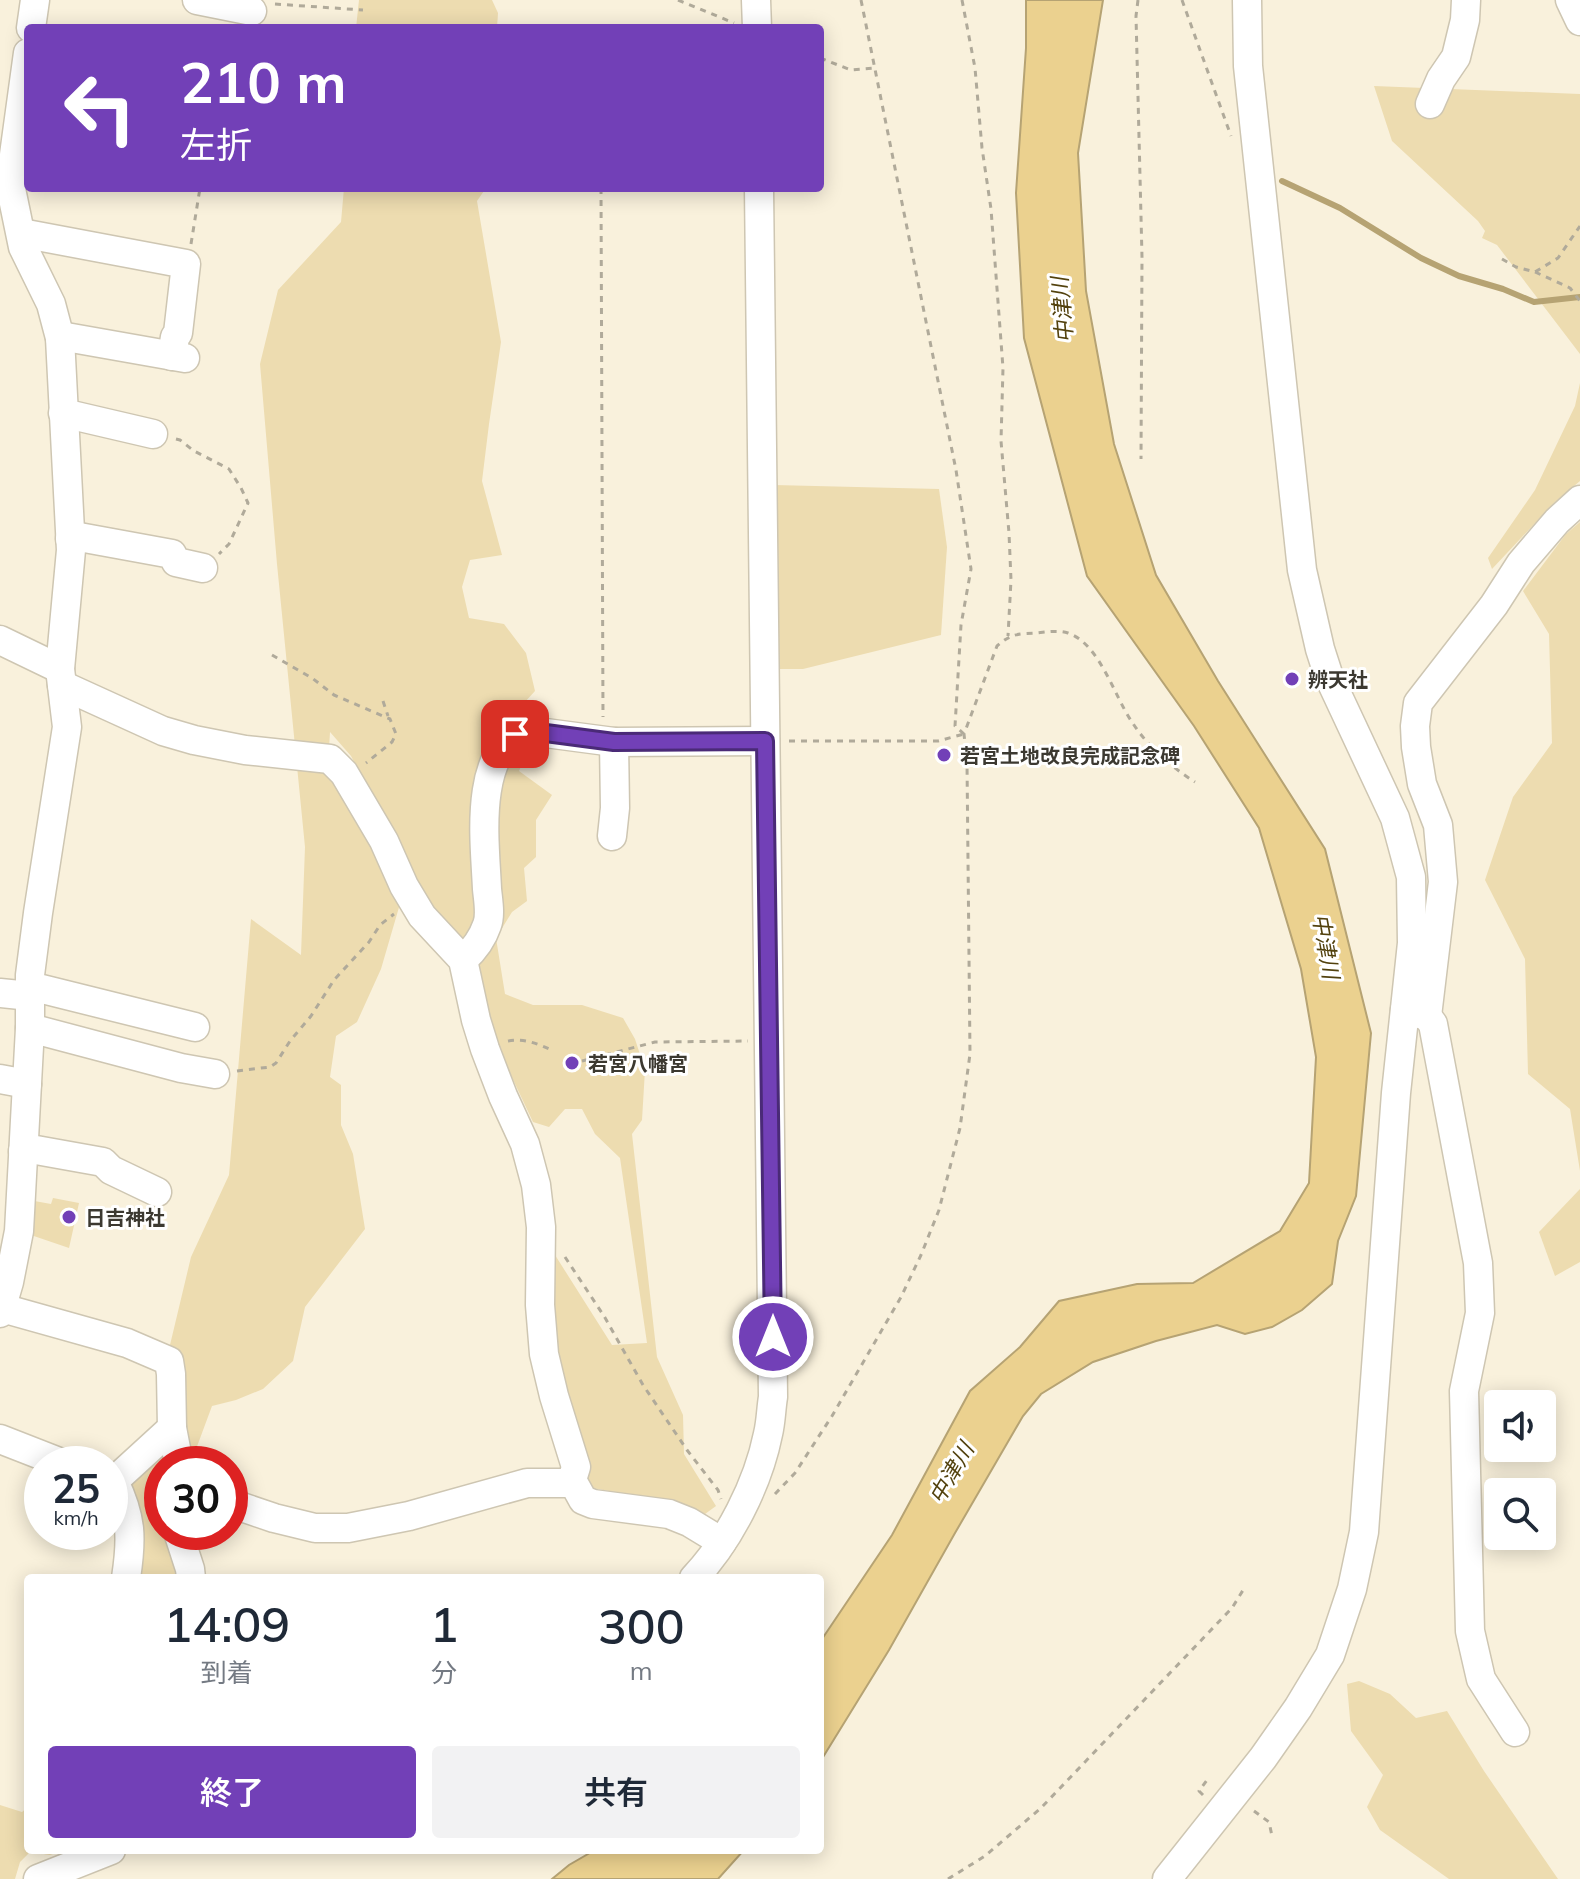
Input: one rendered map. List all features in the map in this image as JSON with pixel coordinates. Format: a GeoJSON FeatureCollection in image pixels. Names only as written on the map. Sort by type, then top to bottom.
{"type":"FeatureCollection","features":[{"type":"Feature","properties":{"kind":"street"},"geometry":{"type":"LineString","coordinates":[[32,24],[35,0]]}},
{"type":"Feature","properties":{"kind":"street"},"geometry":{"type":"LineString","coordinates":[[197,0],[253,10]]}},
{"type":"Feature","properties":{"kind":"street"},"geometry":{"type":"LineString","coordinates":[[748,24],[756,0]]}},
{"type":"Feature","properties":{"kind":"street"},"geometry":{"type":"LineString","coordinates":[[1247,0],[1248,66],[1302,570],[1329,677],[1395,818],[1411,877],[1416,1013]]}},
{"type":"Feature","properties":{"kind":"street"},"geometry":{"type":"LineString","coordinates":[[1430,104],[1441,79],[1456,57],[1465,20],[1466,0]]}},
{"type":"Feature","properties":{"kind":"street"},"geometry":{"type":"LineString","coordinates":[[1570,0],[1580,21]]}},
{"type":"Feature","properties":{"kind":"street"},"geometry":{"type":"LineString","coordinates":[[23,131],[5,187],[23,247],[51,304],[60,338],[71,550],[61,677],[67,727],[38,913],[30,991],[30,1028],[13,1082],[23,1151],[9,1227],[9,1282],[1,1310],[127,1343],[169,1361],[176,1446]]}},
{"type":"Feature","properties":{"kind":"street"},"geometry":{"type":"LineString","coordinates":[[698,1574],[727,1533],[752,1488],[769,1433],[773,1397],[759,192]]}},
{"type":"Feature","properties":{"kind":"street"},"geometry":{"type":"LineString","coordinates":[[21,233],[123,259],[186,264],[175,337],[179,357],[60,338]]}},
{"type":"Feature","properties":{"kind":"street"},"geometry":{"type":"LineString","coordinates":[[63,413],[153,434]]}},
{"type":"Feature","properties":{"kind":"street"},"geometry":{"type":"LineString","coordinates":[[1167,1879],[1219,1816],[1298,1708],[1330,1655],[1352,1589],[1364,1532],[1396,1093],[1443,882],[1438,825],[1422,784],[1416,747],[1418,703],[1494,605],[1521,563],[1557,521],[1580,500]]}},
{"type":"Feature","properties":{"kind":"street"},"geometry":{"type":"LineString","coordinates":[[70,539],[79,537],[172,554],[176,562],[203,568]]}},
{"type":"Feature","properties":{"kind":"street"},"geometry":{"type":"LineString","coordinates":[[0,640],[61,677],[163,731],[245,750],[330,759],[348,778],[422,916],[463,960],[484,1044],[525,1144],[536,1185],[541,1227],[540,1305],[544,1354],[576,1467],[572,1480],[583,1500],[593,1504],[669,1514],[727,1533]]}},
{"type":"Feature","properties":{"kind":"street"},"geometry":{"type":"LineString","coordinates":[[463,960],[476,948],[488,923],[486,792],[506,741],[523,730],[609,742],[765,741]]}},
{"type":"Feature","properties":{"kind":"street"},"geometry":{"type":"LineString","coordinates":[[609,742],[615,808],[612,836]]}},
{"type":"Feature","properties":{"kind":"street"},"geometry":{"type":"LineString","coordinates":[[0,993],[30,991],[138,1005],[195,1027]]}},
{"type":"Feature","properties":{"kind":"street"},"geometry":{"type":"LineString","coordinates":[[1416,1013],[1433,1024],[1478,1263],[1480,1313],[1464,1391],[1470,1631],[1481,1679],[1515,1732]]}},
{"type":"Feature","properties":{"kind":"street"},"geometry":{"type":"LineString","coordinates":[[30,1028],[215,1074]]}},
{"type":"Feature","properties":{"kind":"street"},"geometry":{"type":"LineString","coordinates":[[23,1151],[36,1150],[103,1162],[109,1185],[157,1192]]}},
{"type":"Feature","properties":{"kind":"street"},"geometry":{"type":"LineString","coordinates":[[128,1466],[172,1428]]}},
{"type":"Feature","properties":{"kind":"street"},"geometry":{"type":"LineString","coordinates":[[0,1439],[24,1448]]}},
{"type":"Feature","properties":{"kind":"street"},"geometry":{"type":"LineString","coordinates":[[248,1509],[315,1528],[348,1528],[409,1516],[527,1483],[572,1480]]}},
{"type":"Feature","properties":{"kind":"street"},"geometry":{"type":"LineString","coordinates":[[127,1574],[131,1545],[128,1521]]}},
{"type":"Feature","properties":{"kind":"street"},"geometry":{"type":"LineString","coordinates":[[184,1550],[191,1574]]}},
{"type":"Feature","properties":{"kind":"street"},"geometry":{"type":"LineString","coordinates":[[38,1879],[101,1854]]}},
{"type":"Feature","properties":{"kind":"path"},"geometry":{"type":"LineString","coordinates":[[678,0],[742,24]]}},
{"type":"Feature","properties":{"kind":"path"},"geometry":{"type":"LineString","coordinates":[[861,0],[956,470],[968,547],[971,569],[961,625],[955,726],[964,734]]}},
{"type":"Feature","properties":{"kind":"path"},"geometry":{"type":"LineString","coordinates":[[962,0],[975,68],[991,209],[1003,368],[1001,441],[1011,580],[1008,636]]}},
{"type":"Feature","properties":{"kind":"path"},"geometry":{"type":"LineString","coordinates":[[1138,0],[1141,459]]}},
{"type":"Feature","properties":{"kind":"path"},"geometry":{"type":"LineString","coordinates":[[1182,0],[1227,129],[1236,144],[1245,148],[1257,147]]}},
{"type":"Feature","properties":{"kind":"path"},"geometry":{"type":"LineString","coordinates":[[253,10],[363,10]]}},
{"type":"Feature","properties":{"kind":"path"},"geometry":{"type":"LineString","coordinates":[[824,60],[851,70],[875,68]]}},
{"type":"Feature","properties":{"kind":"path"},"geometry":{"type":"LineString","coordinates":[[186,264],[199,192]]}},
{"type":"Feature","properties":{"kind":"path"},"geometry":{"type":"LineString","coordinates":[[601,192],[609,742]]}},
{"type":"Feature","properties":{"kind":"path"},"geometry":{"type":"LineString","coordinates":[[1535,272],[1558,258],[1580,226]]}},
{"type":"Feature","properties":{"kind":"path"},"geometry":{"type":"LineString","coordinates":[[1502,259],[1570,288],[1580,301]]}},
{"type":"Feature","properties":{"kind":"path"},"geometry":{"type":"LineString","coordinates":[[153,434],[180,440],[229,469],[248,503],[229,544],[203,568]]}},
{"type":"Feature","properties":{"kind":"path"},"geometry":{"type":"LineString","coordinates":[[769,1500],[795,1473],[832,1416],[901,1297],[939,1210],[957,1142],[970,1054],[967,763],[964,734],[997,646],[1008,636],[1016,634],[1056,632],[1068,633],[1087,646],[1132,723],[1163,759],[1195,782]]}},
{"type":"Feature","properties":{"kind":"path"},"geometry":{"type":"LineString","coordinates":[[272,655],[334,695],[388,718]]}},
{"type":"Feature","properties":{"kind":"path"},"geometry":{"type":"LineString","coordinates":[[348,778],[392,742],[396,734],[383,701]]}},
{"type":"Feature","properties":{"kind":"path"},"geometry":{"type":"LineString","coordinates":[[765,741],[938,741],[964,734]]}},
{"type":"Feature","properties":{"kind":"path"},"geometry":{"type":"LineString","coordinates":[[215,1074],[264,1069],[276,1063],[326,991],[380,925],[400,910],[417,908]]}},
{"type":"Feature","properties":{"kind":"path"},"geometry":{"type":"LineString","coordinates":[[484,1044],[516,1039],[534,1042],[554,1051]]}},
{"type":"Feature","properties":{"kind":"path"},"geometry":{"type":"LineString","coordinates":[[582,1061],[655,1042],[768,1041]]}},
{"type":"Feature","properties":{"kind":"path"},"geometry":{"type":"LineString","coordinates":[[564,1254],[643,1385],[718,1490],[727,1533]]}},
{"type":"Feature","properties":{"kind":"path"},"geometry":{"type":"LineString","coordinates":[[948,1879],[985,1856],[1041,1808],[1232,1608],[1245,1587]]}},
{"type":"Feature","properties":{"kind":"path"},"geometry":{"type":"LineString","coordinates":[[1207,1780],[1199,1791],[1205,1796],[1210,1789]]}},
{"type":"Feature","properties":{"kind":"path"},"geometry":{"type":"LineString","coordinates":[[1254,1811],[1269,1822],[1272,1836]]}},
{"type":"Feature","properties":{"kind":"shaded area"},"geometry":{"type":"Polygon","coordinates":[[[359,0],[492,0],[498,13],[497,24],[356,24],[359,0]]]}},
{"type":"Feature","properties":{"kind":"shaded area"},"geometry":{"type":"Polygon","coordinates":[[[1374,86],[1580,94],[1580,354],[1497,245],[1482,238],[1485,231],[1478,221],[1392,141],[1374,86]]]}},
{"type":"Feature","properties":{"kind":"shaded area"},"geometry":{"type":"Polygon","coordinates":[[[344,192],[483,192],[477,201],[501,342],[482,481],[502,555],[470,560],[462,587],[469,618],[504,624],[526,653],[535,691],[513,715],[528,750],[519,771],[552,795],[536,820],[536,857],[524,868],[527,901],[512,912],[496,938],[505,994],[533,1005],[582,1005],[623,1018],[635,1039],[645,1070],[642,1120],[632,1134],[657,1357],[683,1415],[684,1454],[716,1506],[705,1514],[676,1503],[592,1488],[585,1476],[555,1353],[549,1268],[555,1255],[612,1345],[647,1343],[620,1158],[595,1134],[582,1109],[565,1109],[549,1127],[533,1122],[485,1020],[466,943],[432,909],[351,756],[330,732],[328,765],[356,823],[402,897],[381,969],[357,1022],[336,1036],[330,1077],[341,1085],[341,1125],[353,1154],[365,1229],[305,1307],[293,1361],[263,1389],[212,1406],[197,1446],[146,1446],[160,1424],[170,1345],[191,1257],[229,1175],[251,919],[301,955],[305,847],[260,364],[278,290],[341,222],[344,192]]]}},
{"type":"Feature","properties":{"kind":"shaded area"},"geometry":{"type":"Polygon","coordinates":[[[1580,383],[1580,481],[1555,502],[1492,569],[1488,558],[1535,490],[1575,406],[1580,383]]]}},
{"type":"Feature","properties":{"kind":"shaded area"},"geometry":{"type":"Polygon","coordinates":[[[774,485],[939,489],[947,547],[941,635],[803,669],[774,669],[774,485]]]}},
{"type":"Feature","properties":{"kind":"shaded area"},"geometry":{"type":"Polygon","coordinates":[[[1580,522],[1580,1171],[1570,1109],[1528,1074],[1525,959],[1485,880],[1513,797],[1552,743],[1549,634],[1523,591],[1566,534],[1580,522]]]}},
{"type":"Feature","properties":{"kind":"shaded area"},"geometry":{"type":"Polygon","coordinates":[[[1580,1189],[1580,1262],[1555,1276],[1539,1232],[1580,1189]]]}},
{"type":"Feature","properties":{"kind":"shaded area"},"geometry":{"type":"Polygon","coordinates":[[[53,1198],[79,1203],[69,1248],[25,1233],[29,1200],[51,1204],[53,1198]]]}},
{"type":"Feature","properties":{"kind":"shaded area"},"geometry":{"type":"Polygon","coordinates":[[[144,1449],[144,1550],[178,1550],[182,1574],[135,1572],[128,1473],[144,1449]]]}},
{"type":"Feature","properties":{"kind":"shaded area"},"geometry":{"type":"Polygon","coordinates":[[[1359,1681],[1390,1694],[1416,1718],[1447,1711],[1558,1879],[1449,1879],[1380,1830],[1367,1807],[1383,1775],[1351,1731],[1347,1684],[1359,1681]]]}},
{"type":"Feature","properties":{"kind":"shaded area"},"geometry":{"type":"Polygon","coordinates":[[[0,1805],[24,1810],[24,1854],[28,1854],[20,1862],[15,1879],[0,1879],[0,1805]]]}},
{"type":"Feature","properties":{"kind":"water","name":"中津川"},"geometry":{"type":"Polygon","coordinates":[[[1026,0],[1103,0],[1078,153],[1086,291],[1114,444],[1156,575],[1218,681],[1325,849],[1371,1033],[1356,1196],[1338,1241],[1332,1284],[1302,1310],[1272,1327],[1245,1334],[1217,1325],[1156,1341],[1093,1362],[1041,1394],[1023,1416],[889,1650],[824,1756],[824,1636],[892,1535],[970,1391],[1020,1347],[1059,1301],[1137,1284],[1193,1283],[1280,1231],[1309,1183],[1316,1057],[1301,969],[1259,828],[1194,726],[1087,576],[1024,338],[1016,193],[1026,48],[1026,0]]]}},
{"type":"Feature","properties":{"kind":"water"},"geometry":{"type":"Polygon","coordinates":[[[588,1854],[740,1854],[718,1879],[552,1879],[588,1854]]]}},
{"type":"Feature","properties":{"kind":"waterway"},"geometry":{"type":"LineString","coordinates":[[1282,181],[1340,208],[1421,258],[1459,276],[1534,302],[1580,297]]}},
{"type":"Feature","properties":{"kind":"place","name":"辨天社"},"geometry":{"type":"Point","coordinates":[1292,679]}},
{"type":"Feature","properties":{"kind":"place","name":"若宮土地改良完成記念碑"},"geometry":{"type":"Point","coordinates":[944,755]}},
{"type":"Feature","properties":{"kind":"place","name":"若宮八幡宮"},"geometry":{"type":"Point","coordinates":[572,1063]}},
{"type":"Feature","properties":{"kind":"place","name":"日吉神社"},"geometry":{"type":"Point","coordinates":[69,1217]}},
{"type":"Feature","properties":{"kind":"route"},"geometry":{"type":"LineString","coordinates":[[515,734],[523,730],[614,742],[765,741],[773,1337]]}}]}
